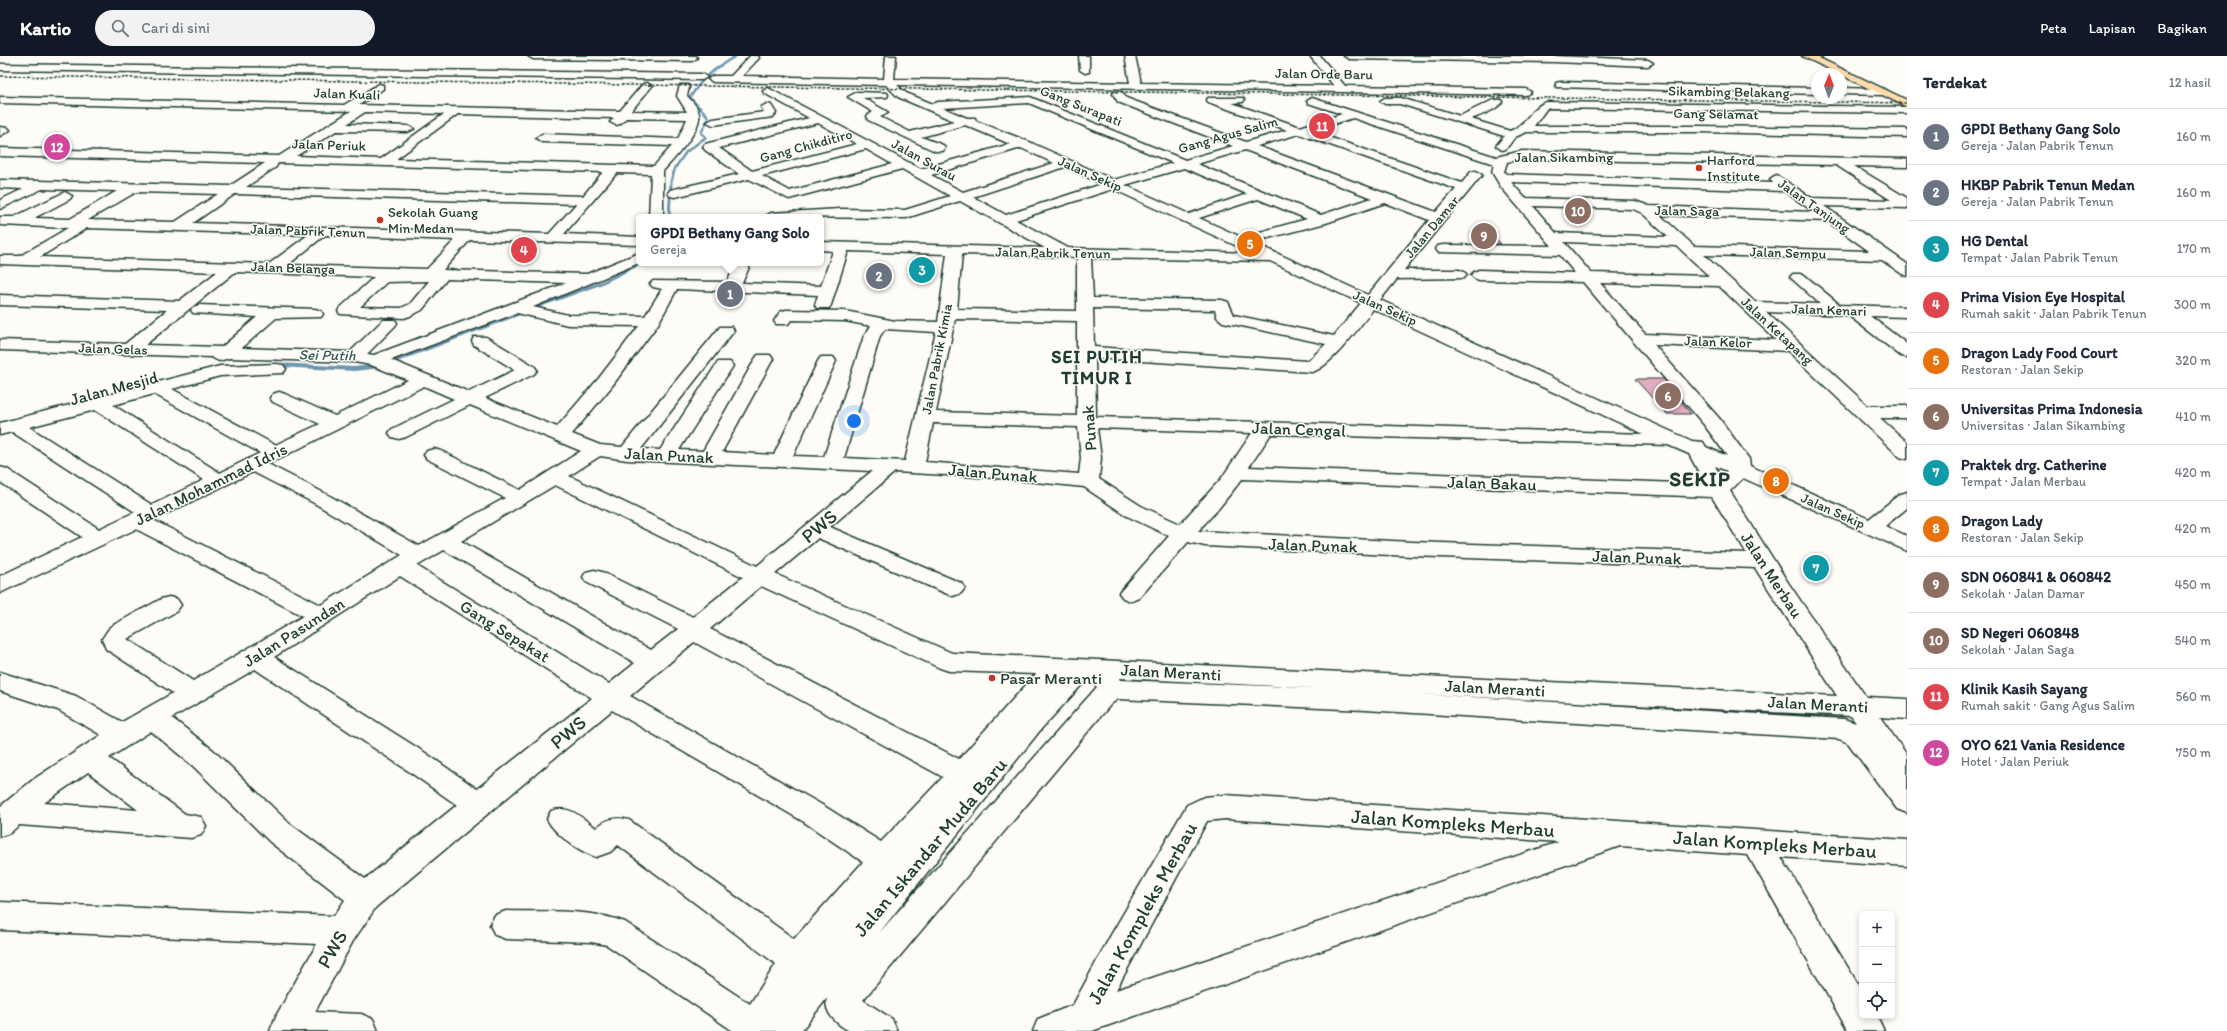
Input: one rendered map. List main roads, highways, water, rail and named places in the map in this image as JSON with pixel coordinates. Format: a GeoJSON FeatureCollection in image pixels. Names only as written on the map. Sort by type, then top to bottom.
{"type":"FeatureCollection","features":[{"type":"Feature","properties":{"kind":"main road"},"geometry":{"type":"LineString","coordinates":[[1806,56],[1907,104]]}},
{"type":"Feature","properties":{"kind":"waterway","name":"Sei Putih"},"geometry":{"type":"LineString","coordinates":[[675,168],[686,152],[706,137],[701,133],[708,119],[707,115],[690,98],[704,79],[722,64],[736,56]]}},
{"type":"Feature","properties":{"kind":"waterway","name":"Sei Putih"},"geometry":{"type":"LineString","coordinates":[[669,214],[671,182],[675,167]]}},
{"type":"Feature","properties":{"kind":"waterway","name":"Sei Putih"},"geometry":{"type":"LineString","coordinates":[[525,311],[601,283],[636,266]]}},
{"type":"Feature","properties":{"kind":"waterway","name":"Sei Putih"},"geometry":{"type":"LineString","coordinates":[[389,363],[528,310]]}},
{"type":"Feature","properties":{"kind":"waterway","name":"Sei Putih"},"geometry":{"type":"LineString","coordinates":[[222,367],[266,365]]}},
{"type":"Feature","properties":{"kind":"waterway","name":"Sei Putih"},"geometry":{"type":"LineString","coordinates":[[278,365],[354,369],[381,366]]}},
{"type":"Feature","properties":{"kind":"railway"},"geometry":{"type":"LineString","coordinates":[[0,76],[1907,103]]}},
{"type":"Feature","properties":{"kind":"place","name":"Klinik Kasih Sayang"},"geometry":{"type":"Point","coordinates":[1322,126]}},
{"type":"Feature","properties":{"kind":"place","name":"OYO 621 Vania Residence"},"geometry":{"type":"Point","coordinates":[57,147]}},
{"type":"Feature","properties":{"kind":"place","name":"Harford Institute"},"geometry":{"type":"Point","coordinates":[1699,168]}},
{"type":"Feature","properties":{"kind":"place","name":"SD Negeri 060848"},"geometry":{"type":"Point","coordinates":[1578,211]}},
{"type":"Feature","properties":{"kind":"place","name":"Sekolah Guang Min Medan"},"geometry":{"type":"Point","coordinates":[380,220]}},
{"type":"Feature","properties":{"kind":"place","name":"SDN 060841 & 060842"},"geometry":{"type":"Point","coordinates":[1484,236]}},
{"type":"Feature","properties":{"kind":"place","name":"Dragon Lady Food Court"},"geometry":{"type":"Point","coordinates":[1250,244]}},
{"type":"Feature","properties":{"kind":"place","name":"Prima Vision Eye Hospital"},"geometry":{"type":"Point","coordinates":[524,250]}},
{"type":"Feature","properties":{"kind":"place","name":"HG Dental"},"geometry":{"type":"Point","coordinates":[922,270]}},
{"type":"Feature","properties":{"kind":"place","name":"HKBP Pabrik Tenun Medan"},"geometry":{"type":"Point","coordinates":[879,276]}},
{"type":"Feature","properties":{"kind":"place","name":"GPDI Bethany Gang Solo"},"geometry":{"type":"Point","coordinates":[730,294]}},
{"type":"Feature","properties":{"kind":"place","name":"Universitas Prima Indonesia"},"geometry":{"type":"Point","coordinates":[1668,396]}},
{"type":"Feature","properties":{"kind":"place","name":"Dragon Lady"},"geometry":{"type":"Point","coordinates":[1776,481]}},
{"type":"Feature","properties":{"kind":"place","name":"Praktek drg. Catherine"},"geometry":{"type":"Point","coordinates":[1816,568]}},
{"type":"Feature","properties":{"kind":"place","name":"Pasar Meranti"},"geometry":{"type":"Point","coordinates":[992,678]}},
{"type":"Feature","properties":{"kind":"district","name":"SEI PUTIH TIMUR I"},"geometry":{"type":"Point","coordinates":[1097,367]}},
{"type":"Feature","properties":{"kind":"district","name":"SEKIP"},"geometry":{"type":"Point","coordinates":[1700,478]}}]}
